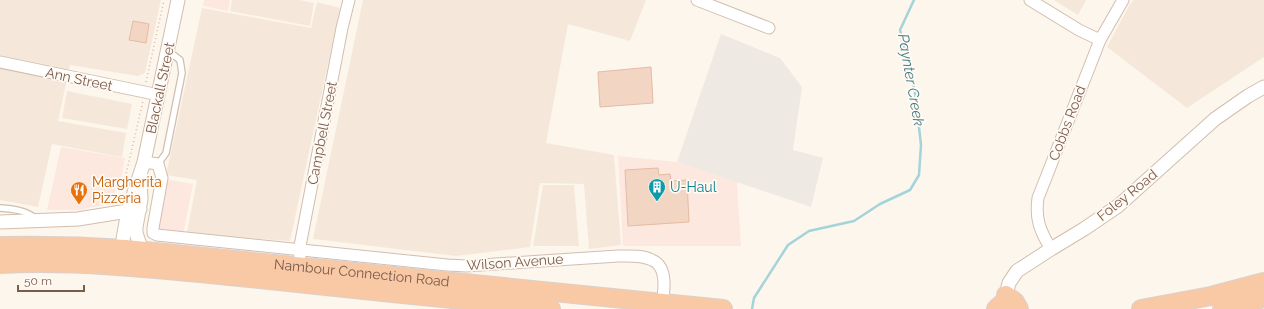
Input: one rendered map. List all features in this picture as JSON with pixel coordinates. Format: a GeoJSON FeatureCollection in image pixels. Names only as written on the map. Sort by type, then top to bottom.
{"type":"FeatureCollection","features":[{"type":"Feature","properties":{"kind":"highway","name":"Nambour Connection Road"},"geometry":{"type":"LineString","coordinates":[[0,246],[70,246],[299,258],[662,306],[723,309]]}},
{"type":"Feature","properties":{"kind":"highway","name":"Nambour Connection Road"},"geometry":{"type":"LineString","coordinates":[[0,264],[65,263],[168,270],[551,309]]}},
{"type":"Feature","properties":{"kind":"highway"},"geometry":{"type":"LineString","coordinates":[[1141,309],[1204,297],[1264,282]]}},
{"type":"Feature","properties":{"kind":"highway"},"geometry":{"type":"LineString","coordinates":[[1222,309],[1264,298]]}},
{"type":"Feature","properties":{"kind":"street","name":"Blackall Street"},"geometry":{"type":"LineString","coordinates":[[133,250],[136,233],[134,210],[141,199],[140,175],[159,95],[178,0]]}},
{"type":"Feature","properties":{"kind":"street","name":"Campbell Street"},"geometry":{"type":"LineString","coordinates":[[299,258],[342,28],[349,0]]}},
{"type":"Feature","properties":{"kind":"street"},"geometry":{"type":"LineString","coordinates":[[697,0],[769,28]]}},
{"type":"Feature","properties":{"kind":"street"},"geometry":{"type":"LineString","coordinates":[[1030,0],[1079,30],[1100,40]]}},
{"type":"Feature","properties":{"kind":"street","name":"Cobbs Road"},"geometry":{"type":"LineString","coordinates":[[1051,249],[1038,224],[1038,198],[1100,40],[1123,0]]}},
{"type":"Feature","properties":{"kind":"street","name":"Ann Street"},"geometry":{"type":"LineString","coordinates":[[0,62],[159,95]]}},
{"type":"Feature","properties":{"kind":"street","name":"Foley Road"},"geometry":{"type":"LineString","coordinates":[[1007,304],[1009,283],[1017,272],[1051,249],[1084,230],[1118,206],[1216,119],[1248,96],[1264,87]]}},
{"type":"Feature","properties":{"kind":"street"},"geometry":{"type":"LineString","coordinates":[[144,162],[158,164]]}},
{"type":"Feature","properties":{"kind":"street","name":"Wilson Avenue"},"geometry":{"type":"LineString","coordinates":[[158,164],[162,178],[152,233],[157,235],[299,258],[440,265],[466,266],[618,256],[638,257],[652,260],[658,264],[661,270],[664,283],[662,306]]}},
{"type":"Feature","properties":{"kind":"street"},"geometry":{"type":"LineString","coordinates":[[0,222],[78,219],[134,210]]}},
{"type":"Feature","properties":{"kind":"street"},"geometry":{"type":"LineString","coordinates":[[133,250],[132,259],[168,270]]}},
{"type":"Feature","properties":{"kind":"lane"},"geometry":{"type":"LineString","coordinates":[[158,164],[166,153],[182,73],[180,60],[168,51]]}},
{"type":"Feature","properties":{"kind":"lane"},"geometry":{"type":"LineString","coordinates":[[0,208],[25,212],[39,221]]}},
{"type":"Feature","properties":{"kind":"shaded area"},"geometry":{"type":"Polygon","coordinates":[[[0,0],[161,0],[145,73],[138,76],[70,65],[58,121],[126,133],[122,157],[52,144],[38,207],[0,200],[0,0]]]}},
{"type":"Feature","properties":{"kind":"shaded area"},"geometry":{"type":"Polygon","coordinates":[[[204,0],[230,0],[228,11],[203,6],[204,0]]]}},
{"type":"Feature","properties":{"kind":"shaded area"},"geometry":{"type":"Polygon","coordinates":[[[232,0],[300,0],[314,3],[310,26],[230,11],[232,0]]]}},
{"type":"Feature","properties":{"kind":"shaded area"},"geometry":{"type":"Polygon","coordinates":[[[363,0],[646,0],[630,41],[568,24],[546,143],[614,155],[621,245],[589,249],[584,184],[540,183],[530,247],[456,256],[313,239],[363,0]]]}},
{"type":"Feature","properties":{"kind":"shaded area"},"geometry":{"type":"Polygon","coordinates":[[[1054,0],[1086,0],[1078,15],[1054,0]]]}},
{"type":"Feature","properties":{"kind":"shaded area"},"geometry":{"type":"Polygon","coordinates":[[[1134,0],[1264,0],[1264,57],[1187,108],[1107,47],[1130,4],[1134,0]]]}},
{"type":"Feature","properties":{"kind":"shaded area"},"geometry":{"type":"Polygon","coordinates":[[[317,2],[340,8],[290,241],[187,232],[197,180],[166,175],[202,8],[311,28],[317,2]]]}},
{"type":"Feature","properties":{"kind":"shaded area"},"geometry":{"type":"Polygon","coordinates":[[[721,34],[780,58],[802,87],[793,150],[823,158],[811,207],[677,162],[721,34]]]}},
{"type":"Feature","properties":{"kind":"shaded area"},"geometry":{"type":"Polygon","coordinates":[[[67,91],[132,104],[127,129],[62,118],[67,91]]]}},
{"type":"Feature","properties":{"kind":"shaded area"},"geometry":{"type":"Polygon","coordinates":[[[61,147],[125,158],[120,184],[114,194],[103,205],[79,210],[47,210],[61,147]]]}},
{"type":"Feature","properties":{"kind":"shaded area"},"geometry":{"type":"Polygon","coordinates":[[[618,156],[677,162],[737,182],[741,246],[623,246],[618,156]]]}},
{"type":"Feature","properties":{"kind":"shaded area"},"geometry":{"type":"Polygon","coordinates":[[[166,179],[193,184],[183,235],[156,231],[166,179]]]}},
{"type":"Feature","properties":{"kind":"shaded area"},"geometry":{"type":"Polygon","coordinates":[[[543,185],[574,185],[579,246],[533,246],[543,185]]]}},
{"type":"Feature","properties":{"kind":"building"},"geometry":{"type":"Polygon","coordinates":[[[133,21],[149,24],[146,43],[129,40],[133,21]]]}},
{"type":"Feature","properties":{"kind":"building"},"geometry":{"type":"Polygon","coordinates":[[[651,67],[653,103],[600,107],[598,72],[651,67]]]}},
{"type":"Feature","properties":{"kind":"building","name":"U-Haul"},"geometry":{"type":"Polygon","coordinates":[[[658,168],[659,175],[670,174],[671,181],[687,180],[689,222],[628,226],[625,170],[658,168]]]}},
{"type":"Feature","properties":{"kind":"waterway","name":"Paynter Creek"},"geometry":{"type":"LineString","coordinates":[[752,309],[754,298],[788,245],[809,231],[854,221],[880,204],[910,190],[919,175],[921,145],[915,92],[900,30],[914,0]]}},
{"type":"Feature","properties":{"kind":"place","name":"U-Haul"},"geometry":{"type":"Point","coordinates":[657,202]}},
{"type":"Feature","properties":{"kind":"place","name":"Margherita Pizzeria"},"geometry":{"type":"Point","coordinates":[79,205]}}]}
